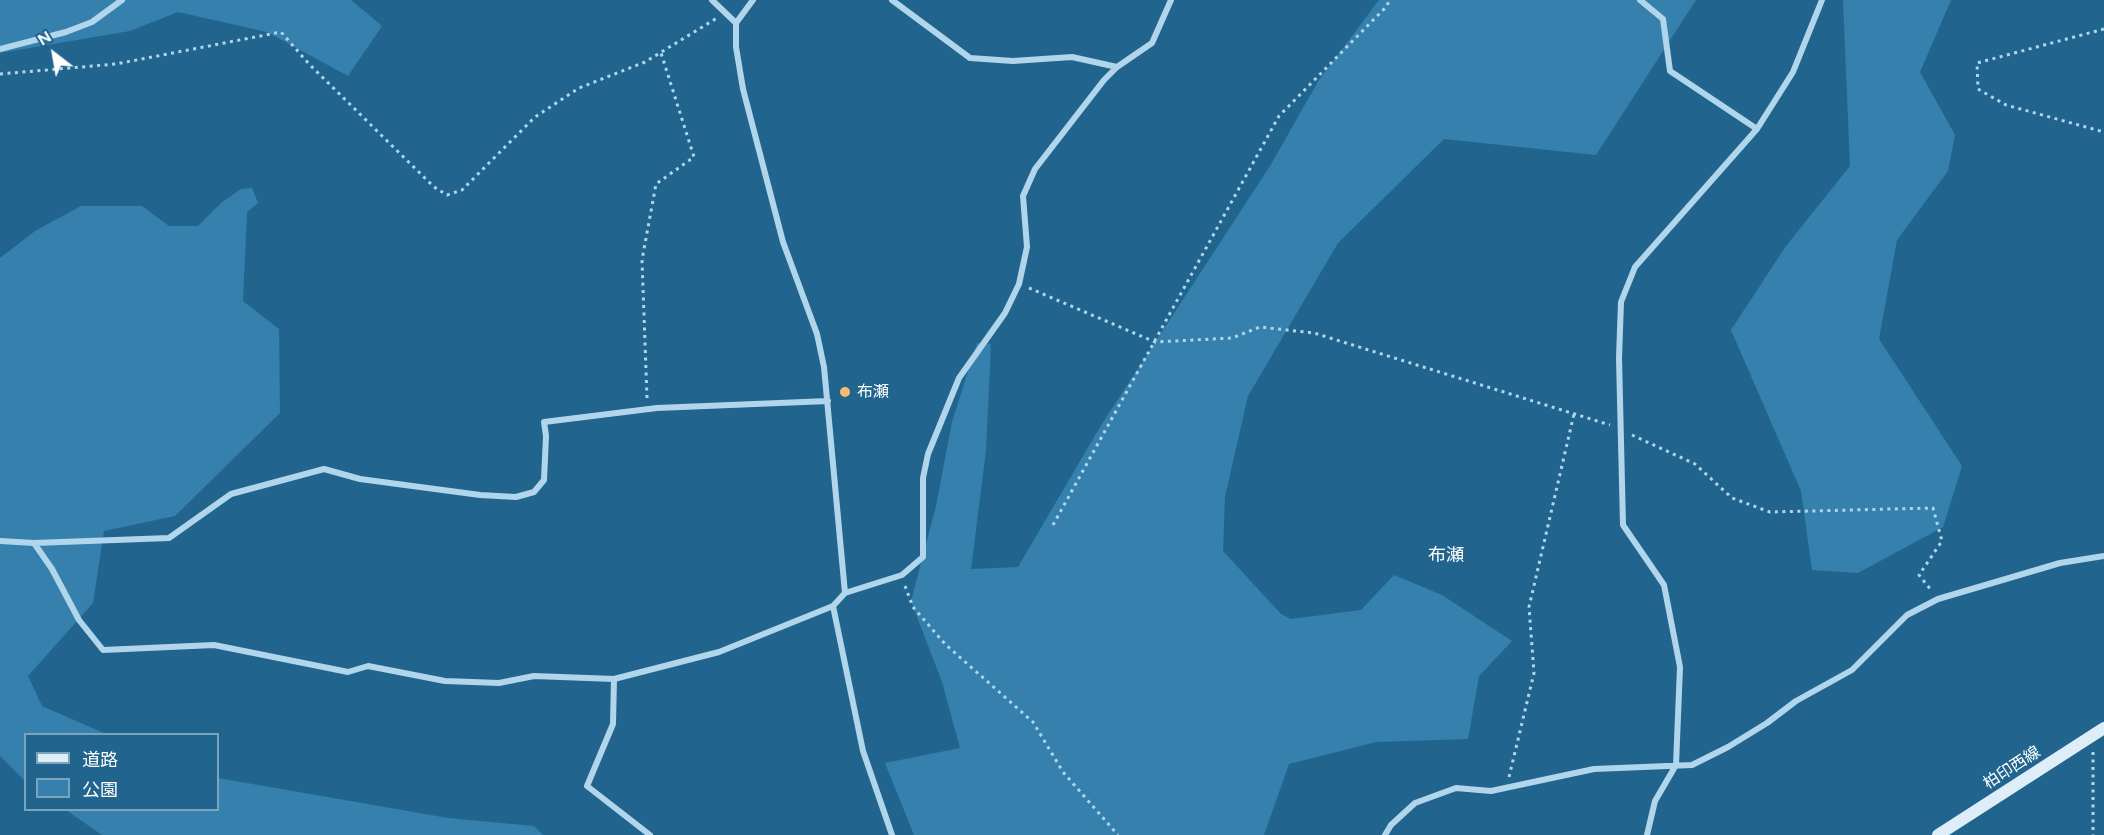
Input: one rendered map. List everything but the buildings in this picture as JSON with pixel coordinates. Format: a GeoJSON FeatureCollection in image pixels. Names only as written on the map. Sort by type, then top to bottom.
{"type":"FeatureCollection","features":[{"type":"Feature","properties":{"kind":"main road","name":"柏印西線"},"geometry":{"type":"LineString","coordinates":[[1938,835],[2104,728]]}},
{"type":"Feature","properties":{"kind":"street"},"geometry":{"type":"LineString","coordinates":[[0,49],[66,32],[92,22],[122,0]]}},
{"type":"Feature","properties":{"kind":"street"},"geometry":{"type":"LineString","coordinates":[[712,0],[723,14],[735,23]]}},
{"type":"Feature","properties":{"kind":"street"},"geometry":{"type":"LineString","coordinates":[[753,0],[735,23],[736,47],[743,89],[783,242],[817,334],[828,401],[831,459],[844,593]]}},
{"type":"Feature","properties":{"kind":"street"},"geometry":{"type":"LineString","coordinates":[[892,0],[970,58],[1012,61],[1072,57],[1116,67]]}},
{"type":"Feature","properties":{"kind":"street"},"geometry":{"type":"LineString","coordinates":[[34,543],[52,569],[79,620],[103,650],[214,645],[348,672],[368,666],[445,681],[499,683],[534,676],[614,679],[719,652],[833,606],[844,593],[902,575],[923,557],[925,470],[928,454],[959,378],[1005,313],[1019,284],[1027,247],[1023,196],[1035,169],[1116,67],[1152,43],[1171,0]]}},
{"type":"Feature","properties":{"kind":"street"},"geometry":{"type":"LineString","coordinates":[[1641,0],[1663,18],[1670,71],[1757,129]]}},
{"type":"Feature","properties":{"kind":"street"},"geometry":{"type":"LineString","coordinates":[[1647,835],[1655,801],[1676,765],[1680,668],[1664,585],[1623,525],[1621,302],[1635,267],[1757,129],[1793,72],[1821,0]]}},
{"type":"Feature","properties":{"kind":"street"},"geometry":{"type":"LineString","coordinates":[[0,541],[34,543],[169,538],[231,494],[324,469],[360,479],[480,495],[516,497],[534,492],[543,480],[546,436],[544,422],[648,409],[828,401]]}},
{"type":"Feature","properties":{"kind":"street"},"geometry":{"type":"LineString","coordinates":[[1385,835],[1391,825],[1415,803],[1456,788],[1491,790],[1506,788],[1594,769],[1692,765],[1728,747],[1767,723],[1796,701],[1852,670],[1907,615],[1938,599],[2060,563],[2104,556]]}},
{"type":"Feature","properties":{"kind":"street"},"geometry":{"type":"LineString","coordinates":[[833,606],[863,751],[892,835]]}},
{"type":"Feature","properties":{"kind":"street"},"geometry":{"type":"LineString","coordinates":[[614,679],[613,724],[587,786],[650,835]]}},
{"type":"Feature","properties":{"kind":"path"},"geometry":{"type":"LineString","coordinates":[[1053,525],[1279,116],[1387,6],[1389,0]]}},
{"type":"Feature","properties":{"kind":"path"},"geometry":{"type":"LineString","coordinates":[[0,74],[116,64],[281,32],[309,64],[434,187],[447,195],[462,190],[535,117],[579,88],[645,62],[723,14]]}},
{"type":"Feature","properties":{"kind":"path"},"geometry":{"type":"LineString","coordinates":[[2104,30],[1977,63],[1978,89],[2006,105],[2104,132]]}},
{"type":"Feature","properties":{"kind":"path"},"geometry":{"type":"LineString","coordinates":[[648,409],[642,260],[656,184],[694,157],[661,53]]}},
{"type":"Feature","properties":{"kind":"path"},"geometry":{"type":"LineString","coordinates":[[1019,284],[1155,342],[1232,338],[1260,327],[1314,333],[1621,429],[1695,464],[1732,498],[1770,512],[1933,508],[1941,541],[1919,575],[1938,599]]}},
{"type":"Feature","properties":{"kind":"path"},"geometry":{"type":"LineString","coordinates":[[1506,788],[1534,673],[1529,608],[1574,414]]}},
{"type":"Feature","properties":{"kind":"path"},"geometry":{"type":"LineString","coordinates":[[902,575],[913,607],[945,644],[1033,722],[1063,772],[1118,835]]}},
{"type":"Feature","properties":{"kind":"path"},"geometry":{"type":"LineString","coordinates":[[2093,736],[2093,835]]}},
{"type":"Feature","properties":{"kind":"green space"},"geometry":{"type":"Polygon","coordinates":[[[0,0],[351,0],[382,26],[348,76],[267,32],[178,12],[130,31],[0,53],[0,0]]]}},
{"type":"Feature","properties":{"kind":"green space"},"geometry":{"type":"Polygon","coordinates":[[[1379,0],[1696,0],[1596,155],[1444,139],[1338,243],[1248,396],[1225,497],[1223,551],[1281,614],[1291,619],[1361,610],[1394,575],[1442,595],[1512,641],[1479,676],[1468,739],[1376,742],[1289,764],[1264,835],[914,835],[885,763],[960,748],[942,682],[911,601],[936,506],[952,422],[977,343],[991,344],[986,450],[971,569],[1018,567],[1100,427],[1270,166],[1319,80],[1379,0]]]}},
{"type":"Feature","properties":{"kind":"green space"},"geometry":{"type":"Polygon","coordinates":[[[1843,0],[1951,0],[1920,72],[1955,135],[1948,171],[1897,240],[1879,339],[1962,466],[1943,527],[1858,573],[1812,570],[1801,491],[1731,330],[1786,246],[1850,166],[1843,0]]]}},
{"type":"Feature","properties":{"kind":"green space"},"geometry":{"type":"Polygon","coordinates":[[[252,188],[258,203],[247,212],[243,301],[279,329],[280,413],[175,516],[104,531],[93,603],[28,676],[42,706],[104,733],[24,733],[24,780],[0,756],[0,258],[35,231],[81,206],[142,206],[169,226],[198,226],[221,203],[241,189],[252,188]]]}},
{"type":"Feature","properties":{"kind":"green space"},"geometry":{"type":"Polygon","coordinates":[[[219,778],[448,818],[534,826],[543,835],[102,835],[67,811],[219,811],[219,778]]]}},
{"type":"Feature","properties":{"kind":"place","name":"布瀬"},"geometry":{"type":"Point","coordinates":[845,392]}},
{"type":"Feature","properties":{"kind":"district","name":"布瀬"},"geometry":{"type":"Point","coordinates":[1446,556]}}]}
